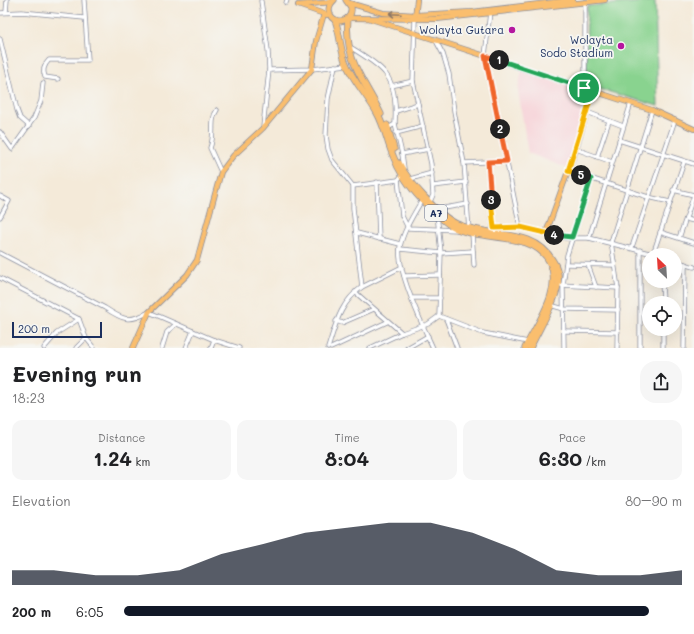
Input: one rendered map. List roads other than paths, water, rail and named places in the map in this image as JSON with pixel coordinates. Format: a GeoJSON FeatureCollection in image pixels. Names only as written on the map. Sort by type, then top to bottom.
{"type":"FeatureCollection","features":[{"type":"Feature","properties":{"kind":"highway","name":"A7"},"geometry":{"type":"LineString","coordinates":[[333,1],[329,8],[347,65],[386,129]]}},
{"type":"Feature","properties":{"kind":"highway","name":"A7"},"geometry":{"type":"LineString","coordinates":[[348,1],[352,11],[348,18],[349,46],[353,63],[386,129],[403,173],[422,199],[430,204]]}},
{"type":"Feature","properties":{"kind":"highway"},"geometry":{"type":"LineString","coordinates":[[333,19],[341,21],[348,18]]}},
{"type":"Feature","properties":{"kind":"highway","name":"A7"},"geometry":{"type":"LineString","coordinates":[[403,173],[410,179],[437,212],[458,230],[493,230],[531,240],[544,248],[555,264],[558,284],[550,305],[529,345],[525,348]]}},
{"type":"Feature","properties":{"kind":"highway","name":"A7"},"geometry":{"type":"LineString","coordinates":[[437,212],[470,231],[529,244],[536,248],[548,260],[558,284]]}},
{"type":"Feature","properties":{"kind":"highway","name":"A7"},"geometry":{"type":"LineString","coordinates":[[529,345],[551,295],[558,284]]}},
{"type":"Feature","properties":{"kind":"main road"},"geometry":{"type":"LineString","coordinates":[[415,18],[417,0]]}},
{"type":"Feature","properties":{"kind":"main road"},"geometry":{"type":"LineString","coordinates":[[348,18],[415,18],[490,12],[573,0]]}},
{"type":"Feature","properties":{"kind":"main road"},"geometry":{"type":"LineString","coordinates":[[548,3],[605,0]]}},
{"type":"Feature","properties":{"kind":"main road"},"geometry":{"type":"LineString","coordinates":[[333,1],[298,5],[324,14],[333,19]]}},
{"type":"Feature","properties":{"kind":"main road"},"geometry":{"type":"LineString","coordinates":[[348,1],[383,14],[415,18]]}},
{"type":"Feature","properties":{"kind":"main road"},"geometry":{"type":"LineString","coordinates":[[132,348],[149,312],[187,275],[197,260],[221,172],[233,156],[263,128],[312,69],[316,40],[324,14]]}},
{"type":"Feature","properties":{"kind":"main road"},"geometry":{"type":"LineString","coordinates":[[371,19],[652,110],[694,128]]}},
{"type":"Feature","properties":{"kind":"main road"},"geometry":{"type":"LineString","coordinates":[[546,233],[576,149],[593,91]]}},
{"type":"Feature","properties":{"kind":"street"},"geometry":{"type":"LineString","coordinates":[[6,12],[7,0]]}},
{"type":"Feature","properties":{"kind":"street"},"geometry":{"type":"LineString","coordinates":[[58,79],[45,77],[43,72],[45,63],[49,60],[88,60],[84,0]]}},
{"type":"Feature","properties":{"kind":"street"},"geometry":{"type":"LineString","coordinates":[[261,1],[268,50],[269,70],[263,128]]}},
{"type":"Feature","properties":{"kind":"street"},"geometry":{"type":"LineString","coordinates":[[584,88],[585,2]]}},
{"type":"Feature","properties":{"kind":"street"},"geometry":{"type":"LineString","coordinates":[[0,13],[22,12],[84,18]]}},
{"type":"Feature","properties":{"kind":"street"},"geometry":{"type":"LineString","coordinates":[[490,12],[485,56],[520,227]]}},
{"type":"Feature","properties":{"kind":"street"},"geometry":{"type":"LineString","coordinates":[[415,18],[412,81],[429,149],[433,186],[430,204]]}},
{"type":"Feature","properties":{"kind":"street"},"geometry":{"type":"LineString","coordinates":[[0,39],[20,118],[29,126]]}},
{"type":"Feature","properties":{"kind":"street"},"geometry":{"type":"LineString","coordinates":[[435,39],[443,54],[449,74],[454,111],[464,163],[474,265]]}},
{"type":"Feature","properties":{"kind":"street"},"geometry":{"type":"LineString","coordinates":[[349,46],[385,73],[391,86],[396,111],[396,133],[402,154],[403,173],[398,180],[402,216],[408,228]]}},
{"type":"Feature","properties":{"kind":"street"},"geometry":{"type":"LineString","coordinates":[[269,70],[312,69],[347,65]]}},
{"type":"Feature","properties":{"kind":"street"},"geometry":{"type":"LineString","coordinates":[[0,68],[6,66]]}},
{"type":"Feature","properties":{"kind":"street"},"geometry":{"type":"LineString","coordinates":[[335,66],[328,99],[326,135],[328,149],[332,160],[353,186],[362,287]]}},
{"type":"Feature","properties":{"kind":"street"},"geometry":{"type":"LineString","coordinates":[[391,86],[412,81]]}},
{"type":"Feature","properties":{"kind":"street"},"geometry":{"type":"LineString","coordinates":[[0,132],[12,149],[29,126],[41,101],[43,83]]}},
{"type":"Feature","properties":{"kind":"street"},"geometry":{"type":"LineString","coordinates":[[589,238],[631,103]]}},
{"type":"Feature","properties":{"kind":"street"},"geometry":{"type":"LineString","coordinates":[[396,111],[418,104]]}},
{"type":"Feature","properties":{"kind":"street"},"geometry":{"type":"LineString","coordinates":[[217,110],[213,114],[213,140],[210,148],[221,172]]}},
{"type":"Feature","properties":{"kind":"street"},"geometry":{"type":"LineString","coordinates":[[617,348],[618,288],[611,242],[652,110]]}},
{"type":"Feature","properties":{"kind":"street"},"geometry":{"type":"LineString","coordinates":[[587,112],[623,126]]}},
{"type":"Feature","properties":{"kind":"street"},"geometry":{"type":"LineString","coordinates":[[632,247],[675,119]]}},
{"type":"Feature","properties":{"kind":"street"},"geometry":{"type":"LineString","coordinates":[[598,157],[609,121]]}},
{"type":"Feature","properties":{"kind":"street"},"geometry":{"type":"LineString","coordinates":[[386,129],[395,124]]}},
{"type":"Feature","properties":{"kind":"street"},"geometry":{"type":"LineString","coordinates":[[396,133],[423,126]]}},
{"type":"Feature","properties":{"kind":"street"},"geometry":{"type":"LineString","coordinates":[[619,140],[694,164]]}},
{"type":"Feature","properties":{"kind":"street"},"geometry":{"type":"LineString","coordinates":[[402,154],[429,149]]}},
{"type":"Feature","properties":{"kind":"street"},"geometry":{"type":"LineString","coordinates":[[576,149],[612,162]]}},
{"type":"Feature","properties":{"kind":"street"},"geometry":{"type":"LineString","coordinates":[[464,163],[507,161]]}},
{"type":"Feature","properties":{"kind":"street"},"geometry":{"type":"LineString","coordinates":[[488,162],[493,230],[520,227],[546,233],[611,242],[640,250],[640,348]]}},
{"type":"Feature","properties":{"kind":"street"},"geometry":{"type":"LineString","coordinates":[[656,248],[673,190],[684,162]]}},
{"type":"Feature","properties":{"kind":"street"},"geometry":{"type":"LineString","coordinates":[[568,171],[648,197],[670,202]]}},
{"type":"Feature","properties":{"kind":"street"},"geometry":{"type":"LineString","coordinates":[[410,179],[432,173]]}},
{"type":"Feature","properties":{"kind":"street"},"geometry":{"type":"LineString","coordinates":[[564,348],[564,308],[558,284],[566,264],[572,237],[591,179]]}},
{"type":"Feature","properties":{"kind":"street"},"geometry":{"type":"LineString","coordinates":[[353,186],[398,180]]}},
{"type":"Feature","properties":{"kind":"street"},"geometry":{"type":"LineString","coordinates":[[377,182],[379,239]]}},
{"type":"Feature","properties":{"kind":"street"},"geometry":{"type":"LineString","coordinates":[[433,186],[466,182]]}},
{"type":"Feature","properties":{"kind":"street"},"geometry":{"type":"LineString","coordinates":[[673,190],[694,195],[678,238]]}},
{"type":"Feature","properties":{"kind":"street"},"geometry":{"type":"LineString","coordinates":[[0,196],[9,201],[0,217]]}},
{"type":"Feature","properties":{"kind":"street"},"geometry":{"type":"LineString","coordinates":[[422,199],[400,246],[404,276],[433,348]]}},
{"type":"Feature","properties":{"kind":"street"},"geometry":{"type":"LineString","coordinates":[[370,348],[402,333],[433,322],[439,316],[441,253],[437,212],[468,204]]}},
{"type":"Feature","properties":{"kind":"street"},"geometry":{"type":"LineString","coordinates":[[686,219],[694,220]]}},
{"type":"Feature","properties":{"kind":"street"},"geometry":{"type":"LineString","coordinates":[[408,228],[458,230]]}},
{"type":"Feature","properties":{"kind":"street"},"geometry":{"type":"LineString","coordinates":[[660,232],[694,243]]}},
{"type":"Feature","properties":{"kind":"street"},"geometry":{"type":"LineString","coordinates":[[357,233],[400,246],[441,253],[473,251]]}},
{"type":"Feature","properties":{"kind":"street"},"geometry":{"type":"LineString","coordinates":[[0,253],[105,308],[120,318],[138,318],[149,312],[214,340],[239,348]]}},
{"type":"Feature","properties":{"kind":"street"},"geometry":{"type":"LineString","coordinates":[[682,263],[694,266]]}},
{"type":"Feature","properties":{"kind":"street"},"geometry":{"type":"LineString","coordinates":[[566,264],[614,265]]}},
{"type":"Feature","properties":{"kind":"street"},"geometry":{"type":"LineString","coordinates":[[588,264],[596,287]]}},
{"type":"Feature","properties":{"kind":"street"},"geometry":{"type":"LineString","coordinates":[[684,348],[685,264]]}},
{"type":"Feature","properties":{"kind":"street"},"geometry":{"type":"LineString","coordinates":[[329,348],[336,321],[348,298],[362,287],[402,267]]}},
{"type":"Feature","properties":{"kind":"street"},"geometry":{"type":"LineString","coordinates":[[404,276],[440,275]]}},
{"type":"Feature","properties":{"kind":"street"},"geometry":{"type":"LineString","coordinates":[[0,278],[79,319],[86,338],[94,348]]}},
{"type":"Feature","properties":{"kind":"street"},"geometry":{"type":"LineString","coordinates":[[558,284],[618,288]]}},
{"type":"Feature","properties":{"kind":"street"},"geometry":{"type":"LineString","coordinates":[[356,292],[402,333]]}},
{"type":"Feature","properties":{"kind":"street"},"geometry":{"type":"LineString","coordinates":[[413,298],[440,298]]}},
{"type":"Feature","properties":{"kind":"street"},"geometry":{"type":"LineString","coordinates":[[550,305],[564,308],[618,310]]}},
{"type":"Feature","properties":{"kind":"street"},"geometry":{"type":"LineString","coordinates":[[336,321],[342,323],[374,309]]}},
{"type":"Feature","properties":{"kind":"street"},"geometry":{"type":"LineString","coordinates":[[439,316],[483,333],[529,345]]}},
{"type":"Feature","properties":{"kind":"street"},"geometry":{"type":"LineString","coordinates":[[439,316],[446,319],[457,348]]}},
{"type":"Feature","properties":{"kind":"street"},"geometry":{"type":"LineString","coordinates":[[44,348],[57,333],[79,319]]}},
{"type":"Feature","properties":{"kind":"street"},"geometry":{"type":"LineString","coordinates":[[329,348],[388,322]]}},
{"type":"Feature","properties":{"kind":"street"},"geometry":{"type":"LineString","coordinates":[[162,348],[167,332],[176,324]]}},
{"type":"Feature","properties":{"kind":"street"},"geometry":{"type":"LineString","coordinates":[[186,348],[193,331]]}},
{"type":"Feature","properties":{"kind":"street"},"geometry":{"type":"LineString","coordinates":[[565,331],[618,332]]}},
{"type":"Feature","properties":{"kind":"street"},"geometry":{"type":"LineString","coordinates":[[407,348],[428,336]]}},
{"type":"Feature","properties":{"kind":"street"},"geometry":{"type":"LineString","coordinates":[[663,336],[663,348]]}},
{"type":"Feature","properties":{"kind":"street"},"geometry":{"type":"LineString","coordinates":[[76,348],[86,338]]}},
{"type":"Feature","properties":{"kind":"street"},"geometry":{"type":"LineString","coordinates":[[211,348],[214,340]]}},
{"type":"Feature","properties":{"kind":"place","name":"Wolayta Gutara"},"geometry":{"type":"Point","coordinates":[512,30]}},
{"type":"Feature","properties":{"kind":"place","name":"Wolayta Sodo Stadium"},"geometry":{"type":"Point","coordinates":[621,46]}}]}
